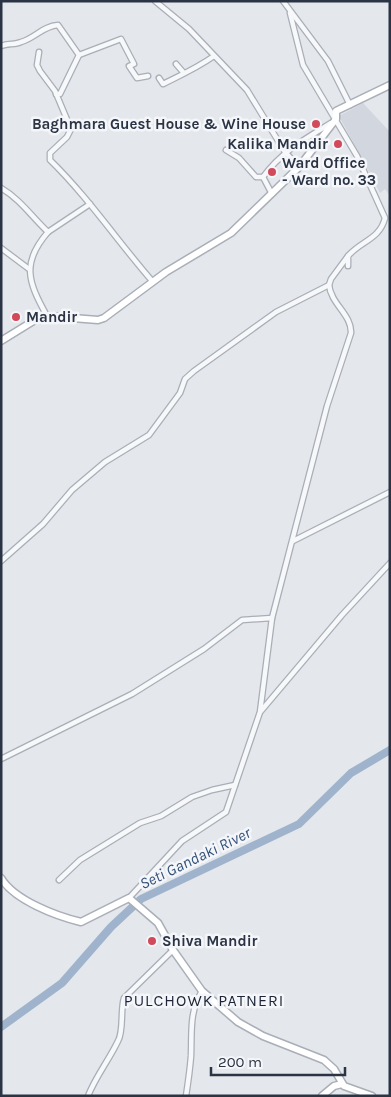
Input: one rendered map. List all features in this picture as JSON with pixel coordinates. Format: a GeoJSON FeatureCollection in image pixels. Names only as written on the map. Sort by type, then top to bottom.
{"type":"FeatureCollection","features":[{"type":"Feature","properties":{"kind":"main road"},"geometry":{"type":"LineString","coordinates":[[1,342],[35,320],[47,316],[101,320],[190,256],[231,233],[299,167],[336,120],[336,111],[390,85]]}},
{"type":"Feature","properties":{"kind":"main road"},"geometry":{"type":"LineString","coordinates":[[1,878],[12,892],[44,909],[81,922],[129,898],[153,918],[202,991],[247,1029],[324,1060],[334,1069],[342,1084],[358,1094],[372,1096]]}},
{"type":"Feature","properties":{"kind":"main road"},"geometry":{"type":"LineString","coordinates":[[322,1096],[334,1086],[342,1084]]}},
{"type":"Feature","properties":{"kind":"street"},"geometry":{"type":"LineString","coordinates":[[155,1],[189,29],[247,90],[285,152],[299,167]]}},
{"type":"Feature","properties":{"kind":"street"},"geometry":{"type":"LineString","coordinates":[[284,1],[290,12],[328,61],[350,105]]}},
{"type":"Feature","properties":{"kind":"street"},"geometry":{"type":"LineString","coordinates":[[129,898],[182,841],[226,812],[260,712],[272,618],[327,406],[351,333],[350,322],[333,298],[329,286],[331,279],[348,256],[378,234],[385,218],[357,156],[303,65],[290,12]]}},
{"type":"Feature","properties":{"kind":"street"},"geometry":{"type":"LineString","coordinates":[[1,46],[8,43],[21,42],[49,25],[58,25],[79,55]]}},
{"type":"Feature","properties":{"kind":"street"},"geometry":{"type":"LineString","coordinates":[[56,94],[60,94],[79,55],[120,39],[134,64],[129,66],[137,78],[148,76]]}},
{"type":"Feature","properties":{"kind":"street"},"geometry":{"type":"LineString","coordinates":[[39,52],[37,65],[56,94],[71,130],[67,137],[50,153],[50,160],[90,204],[110,233],[153,282]]}},
{"type":"Feature","properties":{"kind":"street"},"geometry":{"type":"LineString","coordinates":[[159,78],[163,84],[183,72],[190,72],[214,56]]}},
{"type":"Feature","properties":{"kind":"street"},"geometry":{"type":"LineString","coordinates":[[176,64],[183,72]]}},
{"type":"Feature","properties":{"kind":"street"},"geometry":{"type":"LineString","coordinates":[[226,150],[239,158],[256,177],[263,177],[285,152],[336,120]]}},
{"type":"Feature","properties":{"kind":"street"},"geometry":{"type":"LineString","coordinates":[[263,177],[272,195]]}},
{"type":"Feature","properties":{"kind":"street"},"geometry":{"type":"LineString","coordinates":[[1,188],[15,196],[32,217],[48,232]]}},
{"type":"Feature","properties":{"kind":"street"},"geometry":{"type":"LineString","coordinates":[[47,316],[36,293],[29,269],[34,253],[48,232],[90,204]]}},
{"type":"Feature","properties":{"kind":"street"},"geometry":{"type":"LineString","coordinates":[[1,248],[29,269]]}},
{"type":"Feature","properties":{"kind":"street"},"geometry":{"type":"LineString","coordinates":[[348,256],[348,266]]}},
{"type":"Feature","properties":{"kind":"street"},"geometry":{"type":"LineString","coordinates":[[1,560],[43,524],[72,490],[104,462],[149,435],[180,392],[185,379],[194,370],[276,312],[329,286]]}},
{"type":"Feature","properties":{"kind":"street"},"geometry":{"type":"LineString","coordinates":[[293,541],[390,492]]}},
{"type":"Feature","properties":{"kind":"street"},"geometry":{"type":"LineString","coordinates":[[260,712],[342,614],[390,563]]}},
{"type":"Feature","properties":{"kind":"street"},"geometry":{"type":"LineString","coordinates":[[1,759],[132,694],[204,649],[242,620],[272,618]]}},
{"type":"Feature","properties":{"kind":"street"},"geometry":{"type":"LineString","coordinates":[[59,880],[80,860],[140,823],[163,814],[188,799],[212,790],[235,785]]}},
{"type":"Feature","properties":{"kind":"street"},"geometry":{"type":"LineString","coordinates":[[88,1096],[98,1073],[119,1040],[121,1008],[124,998],[173,950]]}},
{"type":"Feature","properties":{"kind":"street"},"geometry":{"type":"LineString","coordinates":[[186,1096],[191,1057],[191,1019],[193,1008],[202,991]]}},
{"type":"Feature","properties":{"kind":"shaded area"},"geometry":{"type":"Polygon","coordinates":[[[363,103],[390,132],[390,196],[385,189],[380,193],[339,116],[363,103]]]}},
{"type":"Feature","properties":{"kind":"waterway","name":"Seti Gandaki River"},"geometry":{"type":"LineString","coordinates":[[1,1027],[62,983],[111,927],[141,899],[299,824],[351,773],[390,750]]}},
{"type":"Feature","properties":{"kind":"place","name":"Baghmara Guest House & Wine House"},"geometry":{"type":"Point","coordinates":[316,124]}},
{"type":"Feature","properties":{"kind":"place","name":"Kalika Mandir"},"geometry":{"type":"Point","coordinates":[338,144]}},
{"type":"Feature","properties":{"kind":"place","name":"Ward Office - Ward no. 33"},"geometry":{"type":"Point","coordinates":[272,172]}},
{"type":"Feature","properties":{"kind":"place","name":"Mandir"},"geometry":{"type":"Point","coordinates":[16,317]}},
{"type":"Feature","properties":{"kind":"place","name":"Shiva Mandir"},"geometry":{"type":"Point","coordinates":[152,941]}},
{"type":"Feature","properties":{"kind":"district","name":"PULCHOWK PATNERI"},"geometry":{"type":"Point","coordinates":[204,1000]}}]}
